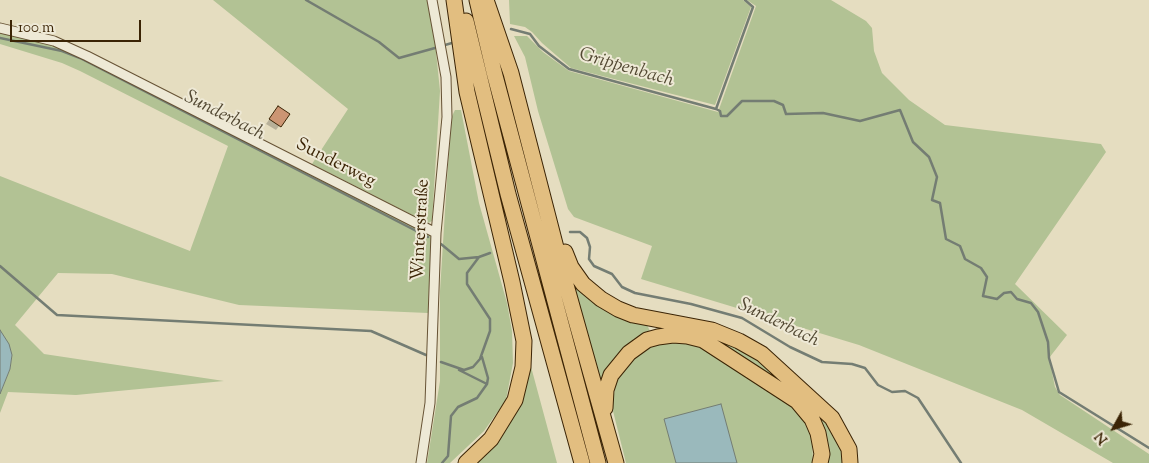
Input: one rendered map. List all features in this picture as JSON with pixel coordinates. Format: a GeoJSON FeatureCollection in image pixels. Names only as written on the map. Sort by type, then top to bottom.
{"type":"FeatureCollection","features":[{"type":"Feature","properties":{"kind":"highway"},"geometry":{"type":"LineString","coordinates":[[454,0],[467,92],[524,341],[523,367],[515,400],[492,439],[466,463]]}},
{"type":"Feature","properties":{"kind":"highway"},"geometry":{"type":"LineString","coordinates":[[461,0],[508,194],[582,463]]}},
{"type":"Feature","properties":{"kind":"highway"},"geometry":{"type":"LineString","coordinates":[[477,0],[494,72],[598,463]]}},
{"type":"Feature","properties":{"kind":"highway"},"geometry":{"type":"LineString","coordinates":[[486,0],[511,73],[550,218],[561,267],[616,463]]}},
{"type":"Feature","properties":{"kind":"highway"},"geometry":{"type":"LineString","coordinates":[[550,218],[570,267],[584,284],[601,299],[633,315],[712,330],[739,340],[762,354],[832,418],[849,449],[850,463]]}},
{"type":"Feature","properties":{"kind":"highway"},"geometry":{"type":"LineString","coordinates":[[609,437],[606,390],[617,364],[629,352],[647,340],[673,334],[703,340],[797,400],[812,419],[818,432],[822,454],[820,463]]}},
{"type":"Feature","properties":{"kind":"street","name":"Winterstraße"},"geometry":{"type":"LineString","coordinates":[[421,463],[426,439],[433,365],[436,233],[447,97],[443,55],[432,0]]}},
{"type":"Feature","properties":{"kind":"street","name":"Sunderweg"},"geometry":{"type":"LineString","coordinates":[[0,28],[54,41],[87,56],[436,233]]}},
{"type":"Feature","properties":{"kind":"green space"},"geometry":{"type":"Polygon","coordinates":[[[213,0],[427,0],[435,42],[440,91],[432,221],[428,223],[312,164],[348,109],[213,0]]]}},
{"type":"Feature","properties":{"kind":"green space"},"geometry":{"type":"Polygon","coordinates":[[[509,0],[743,0],[751,7],[715,105],[571,68],[532,32],[525,27],[510,24],[509,0]]]}},
{"type":"Feature","properties":{"kind":"green space"},"geometry":{"type":"Polygon","coordinates":[[[747,0],[831,0],[866,21],[872,28],[874,51],[882,73],[909,100],[945,125],[1101,144],[1106,152],[1015,284],[1067,335],[1049,358],[1055,387],[1060,395],[1149,454],[1149,463],[1113,463],[1022,410],[859,345],[641,279],[652,246],[574,217],[568,209],[538,111],[525,57],[514,36],[527,36],[543,52],[569,71],[718,112],[756,6],[747,0]]]}},
{"type":"Feature","properties":{"kind":"green space"},"geometry":{"type":"Polygon","coordinates":[[[0,33],[52,44],[429,233],[431,238],[428,313],[239,305],[112,274],[58,273],[15,325],[44,354],[224,381],[76,395],[8,392],[0,413],[0,394],[10,369],[12,355],[0,330],[0,176],[190,251],[228,146],[80,71],[62,63],[0,44],[0,33]]]}},
{"type":"Feature","properties":{"kind":"green space"},"geometry":{"type":"Polygon","coordinates":[[[455,110],[461,110],[479,203],[507,303],[512,331],[513,363],[506,400],[484,431],[450,463],[427,463],[440,381],[440,291],[451,118],[455,110]]]}},
{"type":"Feature","properties":{"kind":"green space"},"geometry":{"type":"Polygon","coordinates":[[[574,286],[647,325],[651,333],[625,347],[613,360],[601,385],[574,286]]]}},
{"type":"Feature","properties":{"kind":"green space"},"geometry":{"type":"Polygon","coordinates":[[[714,337],[758,359],[826,421],[842,450],[843,463],[827,463],[824,432],[713,339],[714,337]]]}},
{"type":"Feature","properties":{"kind":"green space"},"geometry":{"type":"Polygon","coordinates":[[[661,342],[685,342],[699,346],[791,404],[806,422],[812,435],[813,463],[626,463],[613,411],[617,379],[633,357],[649,346],[661,342]]]}},
{"type":"Feature","properties":{"kind":"green space"},"geometry":{"type":"Polygon","coordinates":[[[530,363],[557,463],[474,463],[530,363]]]}},
{"type":"Feature","properties":{"kind":"water"},"geometry":{"type":"Polygon","coordinates":[[[0,330],[9,344],[12,355],[10,369],[0,394],[0,330]]]}},
{"type":"Feature","properties":{"kind":"water"},"geometry":{"type":"Polygon","coordinates":[[[721,404],[737,463],[676,463],[664,419],[721,404]]]}},
{"type":"Feature","properties":{"kind":"building"},"geometry":{"type":"Polygon","coordinates":[[[278,106],[290,114],[281,127],[269,119],[278,106]]]}},
{"type":"Feature","properties":{"kind":"waterway","name":"Grippenbach"},"geometry":{"type":"LineString","coordinates":[[306,0],[379,42],[399,58],[435,48]]}},
{"type":"Feature","properties":{"kind":"waterway","name":"Grippenbach"},"geometry":{"type":"LineString","coordinates":[[716,109],[753,7],[745,0]]}},
{"type":"Feature","properties":{"kind":"waterway","name":"Grippenbach"},"geometry":{"type":"LineString","coordinates":[[511,29],[530,34],[539,46],[569,69],[716,109],[720,111],[721,116],[727,116],[742,101],[774,101],[783,105],[786,114],[823,113],[860,121],[900,110],[913,142],[929,157],[937,177],[932,200],[940,203],[946,239],[960,246],[965,259],[981,268],[987,277],[983,296],[997,299],[1004,293],[1011,292],[1017,299],[1031,303],[1038,312],[1048,342],[1049,358],[1059,392],[1149,448]]}},
{"type":"Feature","properties":{"kind":"waterway","name":"Sunderbach"},"geometry":{"type":"LineString","coordinates":[[0,38],[62,51],[80,58],[428,237]]}},
{"type":"Feature","properties":{"kind":"waterway"},"geometry":{"type":"LineString","coordinates":[[445,45],[452,43]]}},
{"type":"Feature","properties":{"kind":"waterway","name":"Sunderbach"},"geometry":{"type":"LineString","coordinates":[[570,232],[580,232],[587,238],[590,247],[589,259],[594,266],[612,274],[622,287],[635,293],[691,304],[742,318],[790,347],[822,362],[852,364],[865,368],[878,385],[892,392],[905,391],[918,398],[961,463]]}},
{"type":"Feature","properties":{"kind":"waterway","name":"Sunderbach"},"geometry":{"type":"LineString","coordinates":[[441,244],[459,259],[479,257]]}},
{"type":"Feature","properties":{"kind":"waterway","name":"Sunderbach"},"geometry":{"type":"LineString","coordinates":[[441,362],[464,370],[473,367],[480,359],[490,331],[490,319],[467,284],[467,273],[479,257],[490,253]]}},
{"type":"Feature","properties":{"kind":"waterway","name":"Sunderbach"},"geometry":{"type":"LineString","coordinates":[[0,266],[57,315],[371,331],[426,355]]}},
{"type":"Feature","properties":{"kind":"waterway"},"geometry":{"type":"LineString","coordinates":[[442,463],[448,456],[451,416],[458,407],[477,398],[487,384],[488,378],[482,357]]}},
{"type":"Feature","properties":{"kind":"waterway"},"geometry":{"type":"LineString","coordinates":[[459,370],[487,384]]}}]}
